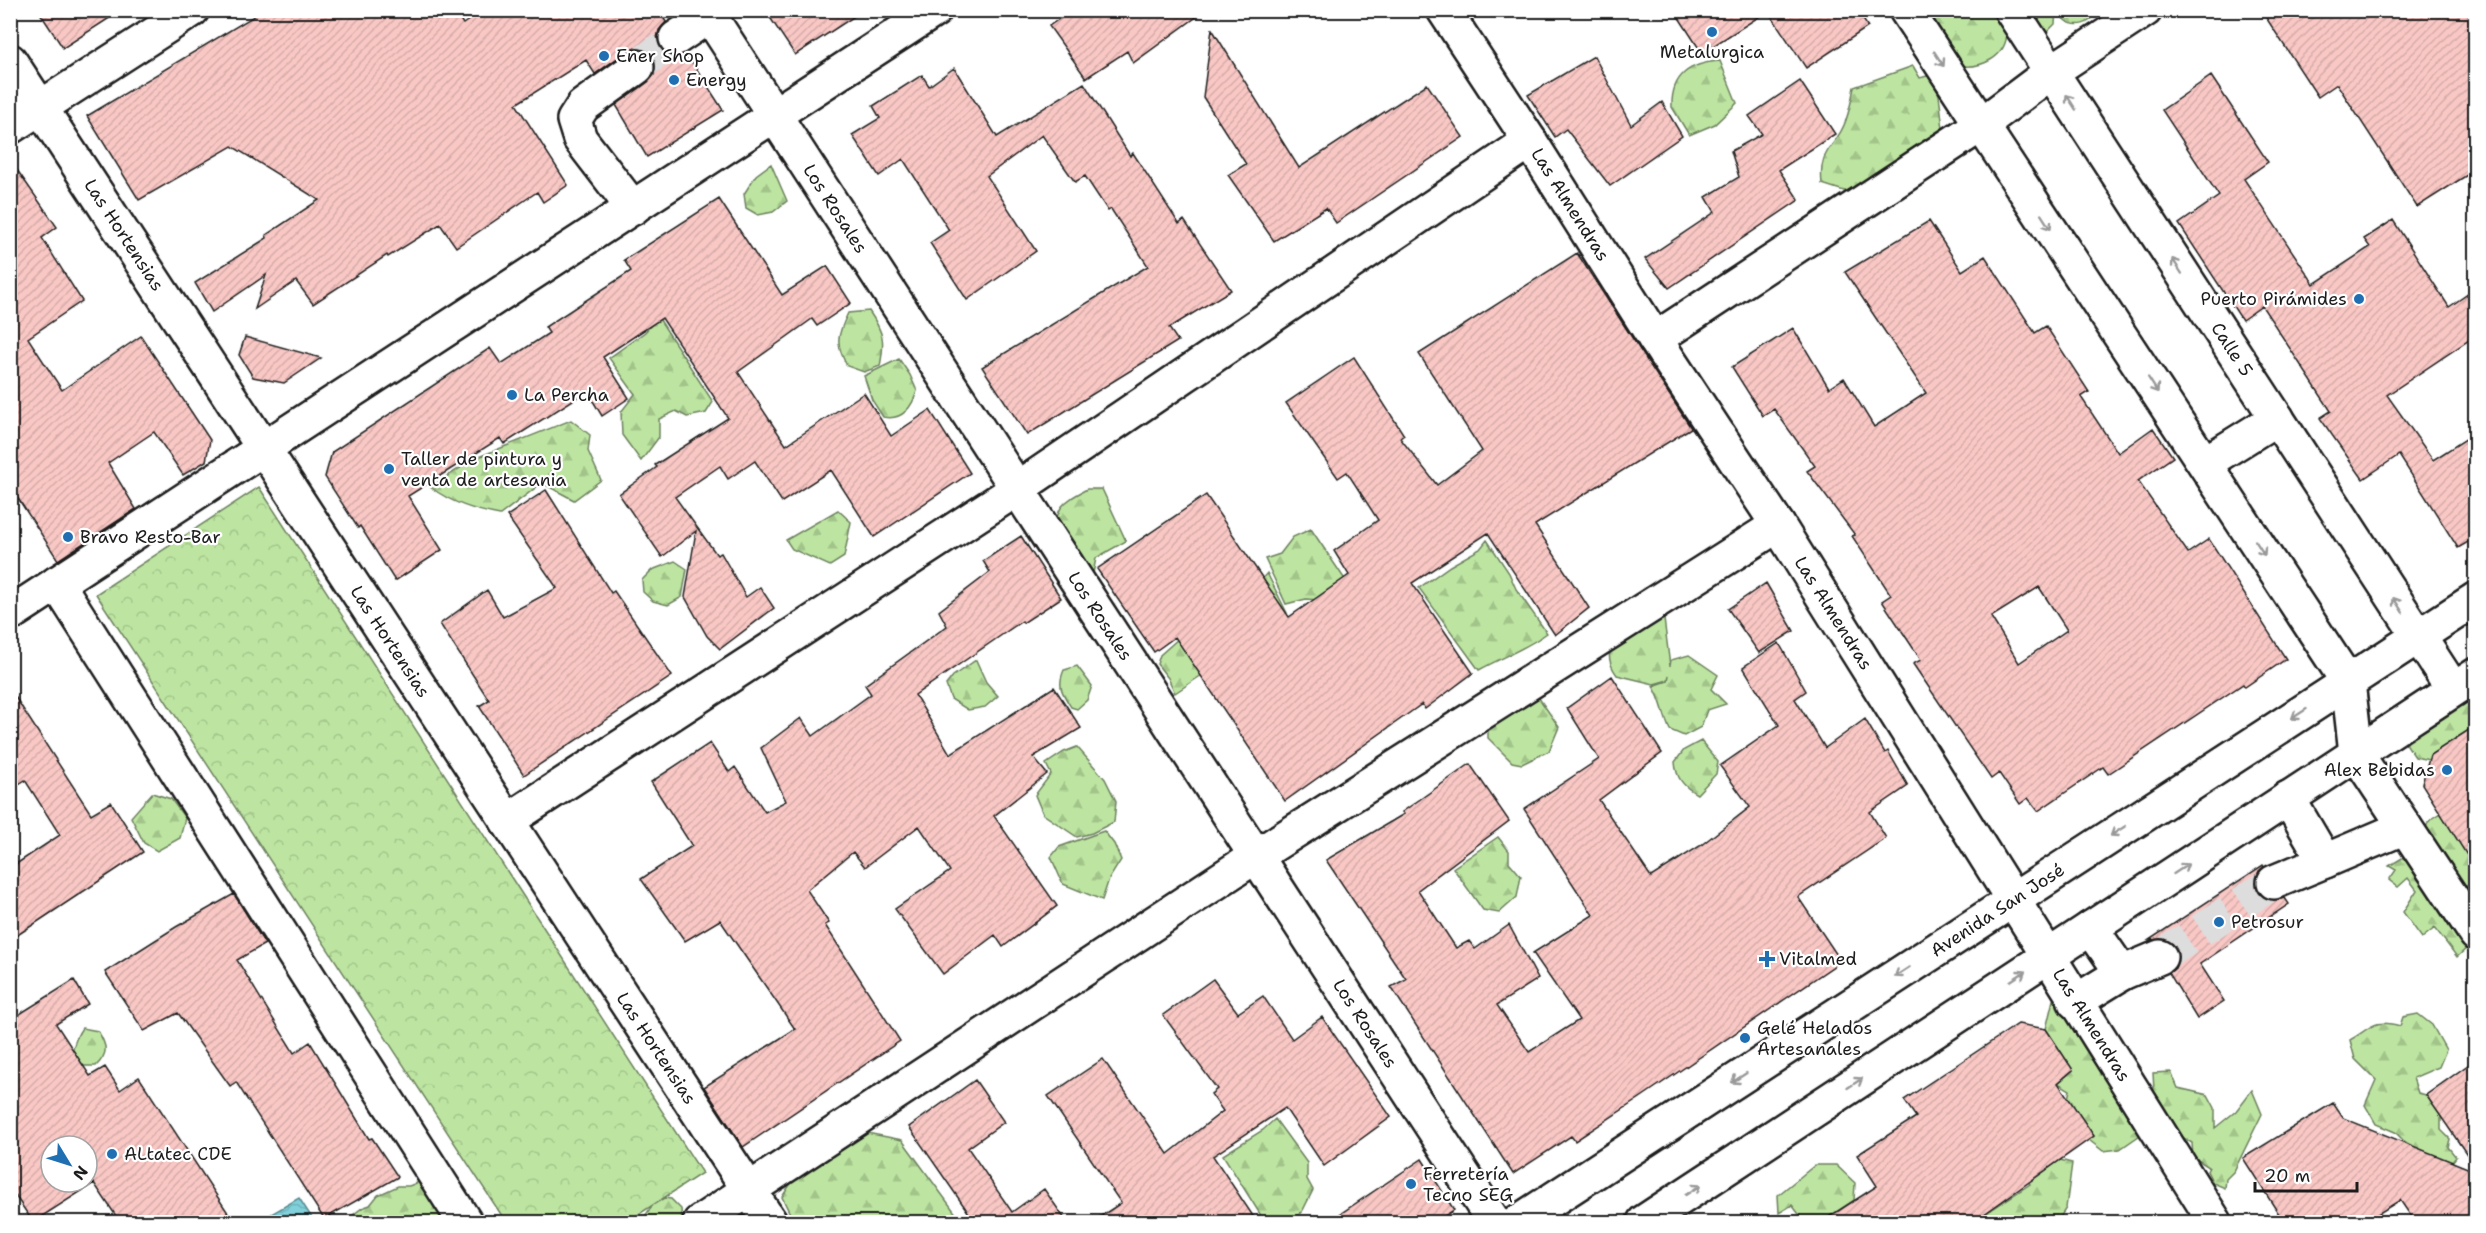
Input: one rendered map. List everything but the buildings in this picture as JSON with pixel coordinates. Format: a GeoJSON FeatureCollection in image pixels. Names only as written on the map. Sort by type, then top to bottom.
{"type":"FeatureCollection","features":[{"type":"Feature","properties":{"kind":"street"},"geometry":{"type":"LineString","coordinates":[[10,127],[192,10]]}},
{"type":"Feature","properties":{"kind":"street"},"geometry":{"type":"LineString","coordinates":[[14,602],[57,583],[935,10]]}},
{"type":"Feature","properties":{"kind":"street","name":"Las Almendras"},"geometry":{"type":"LineString","coordinates":[[1444,10],[1530,141],[1654,339],[1778,525],[2215,1222]]}},
{"type":"Feature","properties":{"kind":"street"},"geometry":{"type":"LineString","coordinates":[[1906,10],[2348,682],[2356,753],[2475,934]]}},
{"type":"Feature","properties":{"kind":"street","name":"Calle 5"},"geometry":{"type":"LineString","coordinates":[[2010,10],[2419,637],[2464,682]]}},
{"type":"Feature","properties":{"kind":"street"},"geometry":{"type":"LineString","coordinates":[[1654,339],[1982,124],[2051,72],[2145,10]]}},
{"type":"Feature","properties":{"kind":"street"},"geometry":{"type":"LineString","coordinates":[[676,38],[707,13]]}},
{"type":"Feature","properties":{"kind":"street","name":"Los Rosales"},"geometry":{"type":"LineString","coordinates":[[707,13],[1494,1222]]}},
{"type":"Feature","properties":{"kind":"street","name":"Las Hortensias"},"geometry":{"type":"LineString","coordinates":[[10,61],[770,1222]]}},
{"type":"Feature","properties":{"kind":"street"},"geometry":{"type":"LineString","coordinates":[[633,208],[580,139],[574,120],[584,106],[637,67]]}},
{"type":"Feature","properties":{"kind":"street"},"geometry":{"type":"LineString","coordinates":[[507,821],[1017,489],[1530,141]]}},
{"type":"Feature","properties":{"kind":"street"},"geometry":{"type":"LineString","coordinates":[[2205,464],[2277,418]]}},
{"type":"Feature","properties":{"kind":"street"},"geometry":{"type":"LineString","coordinates":[[700,1222],[1256,856],[1778,525]]}},
{"type":"Feature","properties":{"kind":"street"},"geometry":{"type":"LineString","coordinates":[[57,583],[465,1222]]}},
{"type":"Feature","properties":{"kind":"street","name":"Avenida San José"},"geometry":{"type":"LineString","coordinates":[[1518,1222],[2475,600]]}},
{"type":"Feature","properties":{"kind":"street"},"geometry":{"type":"LineString","coordinates":[[1644,1222],[2464,682]]}},
{"type":"Feature","properties":{"kind":"street"},"geometry":{"type":"LineString","coordinates":[[2288,798],[2325,861]]}},
{"type":"Feature","properties":{"kind":"street"},"geometry":{"type":"LineString","coordinates":[[2274,882],[2405,827]]}},
{"type":"Feature","properties":{"kind":"street"},"geometry":{"type":"LineString","coordinates":[[2091,928],[2122,973]]}},
{"type":"Feature","properties":{"kind":"street"},"geometry":{"type":"LineString","coordinates":[[2075,1002],[2122,973],[2160,957]]}},
{"type":"Feature","properties":{"kind":"green space"},"geometry":{"type":"Polygon","coordinates":[[[2056,10],[2055,24],[2046,33],[2016,11],[2056,10]]]}},
{"type":"Feature","properties":{"kind":"green space"},"geometry":{"type":"Polygon","coordinates":[[[1925,11],[2001,11],[2007,29],[2003,48],[1991,60],[1983,63],[1974,66],[1956,65],[1932,27],[1935,13],[1925,11]]]}},
{"type":"Feature","properties":{"kind":"green space"},"geometry":{"type":"Polygon","coordinates":[[[2058,11],[2097,11],[2083,24],[2072,24],[2058,11]]]}},
{"type":"Feature","properties":{"kind":"green space"},"geometry":{"type":"Polygon","coordinates":[[[1720,61],[1737,103],[1715,124],[1689,135],[1672,107],[1675,87],[1684,73],[1691,68],[1720,61]]]}},
{"type":"Feature","properties":{"kind":"green space"},"geometry":{"type":"Polygon","coordinates":[[[1913,66],[1920,78],[1931,75],[1939,95],[1943,129],[1921,152],[1867,190],[1844,191],[1822,184],[1825,155],[1842,129],[1849,112],[1854,87],[1913,66]]]}},
{"type":"Feature","properties":{"kind":"green space"},"geometry":{"type":"Polygon","coordinates":[[[771,164],[787,201],[773,212],[758,215],[746,208],[744,194],[756,175],[771,164]]]}},
{"type":"Feature","properties":{"kind":"green space"},"geometry":{"type":"Polygon","coordinates":[[[869,311],[882,337],[882,350],[880,366],[864,372],[847,366],[839,340],[848,313],[869,311]]]}},
{"type":"Feature","properties":{"kind":"green space"},"geometry":{"type":"Polygon","coordinates":[[[658,317],[713,402],[706,413],[687,417],[676,411],[659,419],[659,437],[641,461],[622,435],[621,412],[635,394],[609,358],[645,332],[658,317]]]}},
{"type":"Feature","properties":{"kind":"green space"},"geometry":{"type":"Polygon","coordinates":[[[899,359],[917,391],[905,412],[896,417],[883,417],[872,400],[864,376],[899,359]]]}},
{"type":"Feature","properties":{"kind":"green space"},"geometry":{"type":"Polygon","coordinates":[[[571,420],[590,435],[588,451],[601,480],[574,500],[542,483],[500,515],[463,505],[430,487],[476,458],[571,420]]]}},
{"type":"Feature","properties":{"kind":"green space"},"geometry":{"type":"Polygon","coordinates":[[[259,487],[702,1173],[627,1222],[506,1222],[96,594],[259,487]]]}},
{"type":"Feature","properties":{"kind":"green space"},"geometry":{"type":"Polygon","coordinates":[[[1087,489],[1102,489],[1126,541],[1096,558],[1091,584],[1054,536],[1062,506],[1087,489]]]}},
{"type":"Feature","properties":{"kind":"green space"},"geometry":{"type":"Polygon","coordinates":[[[838,510],[851,522],[844,557],[830,566],[792,549],[786,540],[838,510]]]}},
{"type":"Feature","properties":{"kind":"green space"},"geometry":{"type":"Polygon","coordinates":[[[1311,529],[1348,584],[1318,600],[1306,599],[1286,604],[1265,559],[1280,554],[1293,537],[1311,529]]]}},
{"type":"Feature","properties":{"kind":"green space"},"geometry":{"type":"Polygon","coordinates":[[[1487,540],[1509,573],[1516,589],[1547,633],[1479,670],[1419,588],[1450,566],[1480,549],[1487,540]]]}},
{"type":"Feature","properties":{"kind":"green space"},"geometry":{"type":"Polygon","coordinates":[[[675,561],[687,569],[682,597],[668,605],[653,601],[643,592],[642,580],[652,570],[675,561]]]}},
{"type":"Feature","properties":{"kind":"green space"},"geometry":{"type":"Polygon","coordinates":[[[1267,573],[1287,613],[1175,693],[1168,678],[1157,664],[1160,655],[1179,638],[1255,587],[1267,573]]]}},
{"type":"Feature","properties":{"kind":"green space"},"geometry":{"type":"Polygon","coordinates":[[[1664,619],[1670,666],[1671,660],[1689,655],[1718,675],[1711,689],[1726,704],[1707,710],[1701,727],[1684,736],[1670,730],[1653,686],[1668,681],[1669,675],[1668,680],[1654,684],[1617,675],[1611,663],[1610,653],[1613,644],[1620,636],[1641,625],[1664,619]]]}},
{"type":"Feature","properties":{"kind":"green space"},"geometry":{"type":"Polygon","coordinates":[[[976,660],[986,682],[998,696],[985,707],[968,710],[951,699],[946,685],[953,676],[976,660]]]}},
{"type":"Feature","properties":{"kind":"green space"},"geometry":{"type":"Polygon","coordinates":[[[1077,666],[1092,686],[1087,700],[1077,709],[1071,707],[1061,685],[1064,670],[1077,666]]]}},
{"type":"Feature","properties":{"kind":"green space"},"geometry":{"type":"Polygon","coordinates":[[[2475,677],[2475,720],[2469,722],[2470,730],[2429,760],[2415,757],[2407,745],[2406,729],[2475,677]]]}},
{"type":"Feature","properties":{"kind":"green space"},"geometry":{"type":"Polygon","coordinates":[[[1532,688],[1559,727],[1549,751],[1522,764],[1512,762],[1488,738],[1488,725],[1532,688]]]}},
{"type":"Feature","properties":{"kind":"green space"},"geometry":{"type":"Polygon","coordinates":[[[1701,741],[1718,762],[1716,774],[1697,794],[1682,781],[1677,773],[1675,762],[1684,750],[1701,741]]]}},
{"type":"Feature","properties":{"kind":"green space"},"geometry":{"type":"Polygon","coordinates":[[[1077,747],[1105,779],[1116,801],[1114,822],[1092,833],[1077,837],[1043,814],[1035,795],[1051,774],[1046,764],[1064,752],[1077,747]]]}},
{"type":"Feature","properties":{"kind":"green space"},"geometry":{"type":"Polygon","coordinates":[[[152,793],[171,799],[185,818],[180,838],[157,851],[144,843],[131,817],[152,793]]]}},
{"type":"Feature","properties":{"kind":"green space"},"geometry":{"type":"Polygon","coordinates":[[[2441,813],[2473,863],[2475,861],[2475,928],[2459,894],[2463,883],[2422,831],[2432,819],[2441,813]]]}},
{"type":"Feature","properties":{"kind":"green space"},"geometry":{"type":"Polygon","coordinates":[[[1104,831],[1114,844],[1121,860],[1109,879],[1102,900],[1063,884],[1051,857],[1059,847],[1104,831]]]}},
{"type":"Feature","properties":{"kind":"green space"},"geometry":{"type":"Polygon","coordinates":[[[1498,837],[1509,851],[1509,862],[1521,876],[1517,897],[1499,913],[1483,910],[1453,868],[1498,837]]]}},
{"type":"Feature","properties":{"kind":"green space"},"geometry":{"type":"Polygon","coordinates":[[[2407,855],[2467,948],[2457,957],[2435,928],[2422,938],[2403,912],[2417,890],[2408,878],[2398,887],[2389,880],[2396,870],[2389,866],[2407,855]]]}},
{"type":"Feature","properties":{"kind":"green space"},"geometry":{"type":"Polygon","coordinates":[[[2053,1000],[2072,1004],[2143,1133],[2120,1149],[2103,1151],[2089,1140],[2094,1136],[2068,1098],[2070,1090],[2058,1083],[2073,1070],[2046,1029],[2053,1000]]]}},
{"type":"Feature","properties":{"kind":"green space"},"geometry":{"type":"Polygon","coordinates":[[[2418,1014],[2432,1025],[2446,1050],[2439,1067],[2413,1078],[2418,1093],[2426,1095],[2441,1116],[2441,1130],[2450,1139],[2448,1147],[2456,1157],[2446,1170],[2395,1132],[2376,1124],[2365,1105],[2376,1080],[2355,1059],[2350,1040],[2378,1024],[2400,1026],[2403,1017],[2418,1014]]]}},
{"type":"Feature","properties":{"kind":"green space"},"geometry":{"type":"Polygon","coordinates":[[[82,1028],[98,1031],[103,1041],[105,1053],[96,1066],[82,1066],[71,1056],[82,1028]]]}},
{"type":"Feature","properties":{"kind":"green space"},"geometry":{"type":"Polygon","coordinates":[[[2171,1072],[2178,1088],[2208,1095],[2215,1108],[2215,1128],[2236,1111],[2252,1090],[2262,1114],[2234,1171],[2226,1179],[2225,1188],[2213,1183],[2207,1171],[2209,1167],[2193,1157],[2192,1143],[2182,1137],[2154,1091],[2153,1073],[2171,1072]]]}},
{"type":"Feature","properties":{"kind":"green space"},"geometry":{"type":"Polygon","coordinates":[[[1275,1119],[1307,1163],[1307,1179],[1313,1190],[1303,1210],[1292,1222],[1265,1222],[1223,1155],[1263,1130],[1275,1119]]]}},
{"type":"Feature","properties":{"kind":"green space"},"geometry":{"type":"Polygon","coordinates":[[[862,1132],[902,1140],[962,1222],[794,1222],[782,1197],[800,1169],[862,1132]]]}},
{"type":"Feature","properties":{"kind":"green space"},"geometry":{"type":"Polygon","coordinates":[[[2060,1160],[2072,1163],[2066,1208],[2057,1222],[1973,1222],[2030,1184],[2019,1168],[2060,1160]]]}},
{"type":"Feature","properties":{"kind":"green space"},"geometry":{"type":"Polygon","coordinates":[[[1815,1165],[1836,1165],[1855,1183],[1854,1200],[1830,1216],[1833,1222],[1805,1222],[1792,1205],[1779,1213],[1778,1195],[1815,1165]]]}},
{"type":"Feature","properties":{"kind":"green space"},"geometry":{"type":"Polygon","coordinates":[[[424,1180],[448,1222],[344,1222],[362,1208],[370,1205],[378,1195],[398,1186],[409,1186],[424,1180]]]}},
{"type":"Feature","properties":{"kind":"green space"},"geometry":{"type":"Polygon","coordinates":[[[664,1198],[671,1199],[681,1209],[682,1222],[618,1222],[624,1216],[644,1218],[653,1204],[664,1198]]]}},
{"type":"Feature","properties":{"kind":"water"},"geometry":{"type":"Polygon","coordinates":[[[299,1198],[312,1218],[305,1222],[269,1222],[266,1217],[299,1198]]]}},
{"type":"Feature","properties":{"kind":"tunnel"},"geometry":{"type":"LineString","coordinates":[[637,67],[676,38]]}},
{"type":"Feature","properties":{"kind":"tunnel"},"geometry":{"type":"LineString","coordinates":[[2160,957],[2274,882]]}},
{"type":"Feature","properties":{"kind":"place","name":"Metalurgica"},"geometry":{"type":"Point","coordinates":[1712,32]}},
{"type":"Feature","properties":{"kind":"place","name":"Ener Shop"},"geometry":{"type":"Point","coordinates":[604,56]}},
{"type":"Feature","properties":{"kind":"place","name":"Energy"},"geometry":{"type":"Point","coordinates":[674,80]}},
{"type":"Feature","properties":{"kind":"place","name":"Puerto Pirámides"},"geometry":{"type":"Point","coordinates":[2359,299]}},
{"type":"Feature","properties":{"kind":"place","name":"La Percha"},"geometry":{"type":"Point","coordinates":[512,395]}},
{"type":"Feature","properties":{"kind":"place","name":"Taller de pintura y venta de artesania"},"geometry":{"type":"Point","coordinates":[389,469]}},
{"type":"Feature","properties":{"kind":"place","name":"Bravo Resto-Bar"},"geometry":{"type":"Point","coordinates":[68,537]}},
{"type":"Feature","properties":{"kind":"place","name":"Alex Bebidas"},"geometry":{"type":"Point","coordinates":[2447,770]}},
{"type":"Feature","properties":{"kind":"place","name":"Petrosur"},"geometry":{"type":"Point","coordinates":[2219,922]}},
{"type":"Feature","properties":{"kind":"place","name":"Vitalmed"},"geometry":{"type":"Point","coordinates":[1767,959]}},
{"type":"Feature","properties":{"kind":"place","name":"Gelé Helados Artesanales"},"geometry":{"type":"Point","coordinates":[1745,1038]}},
{"type":"Feature","properties":{"kind":"place","name":"ALtatec CDE"},"geometry":{"type":"Point","coordinates":[112,1154]}},
{"type":"Feature","properties":{"kind":"place","name":"Ferretería Tecno SEG"},"geometry":{"type":"Point","coordinates":[1411,1184]}}]}
